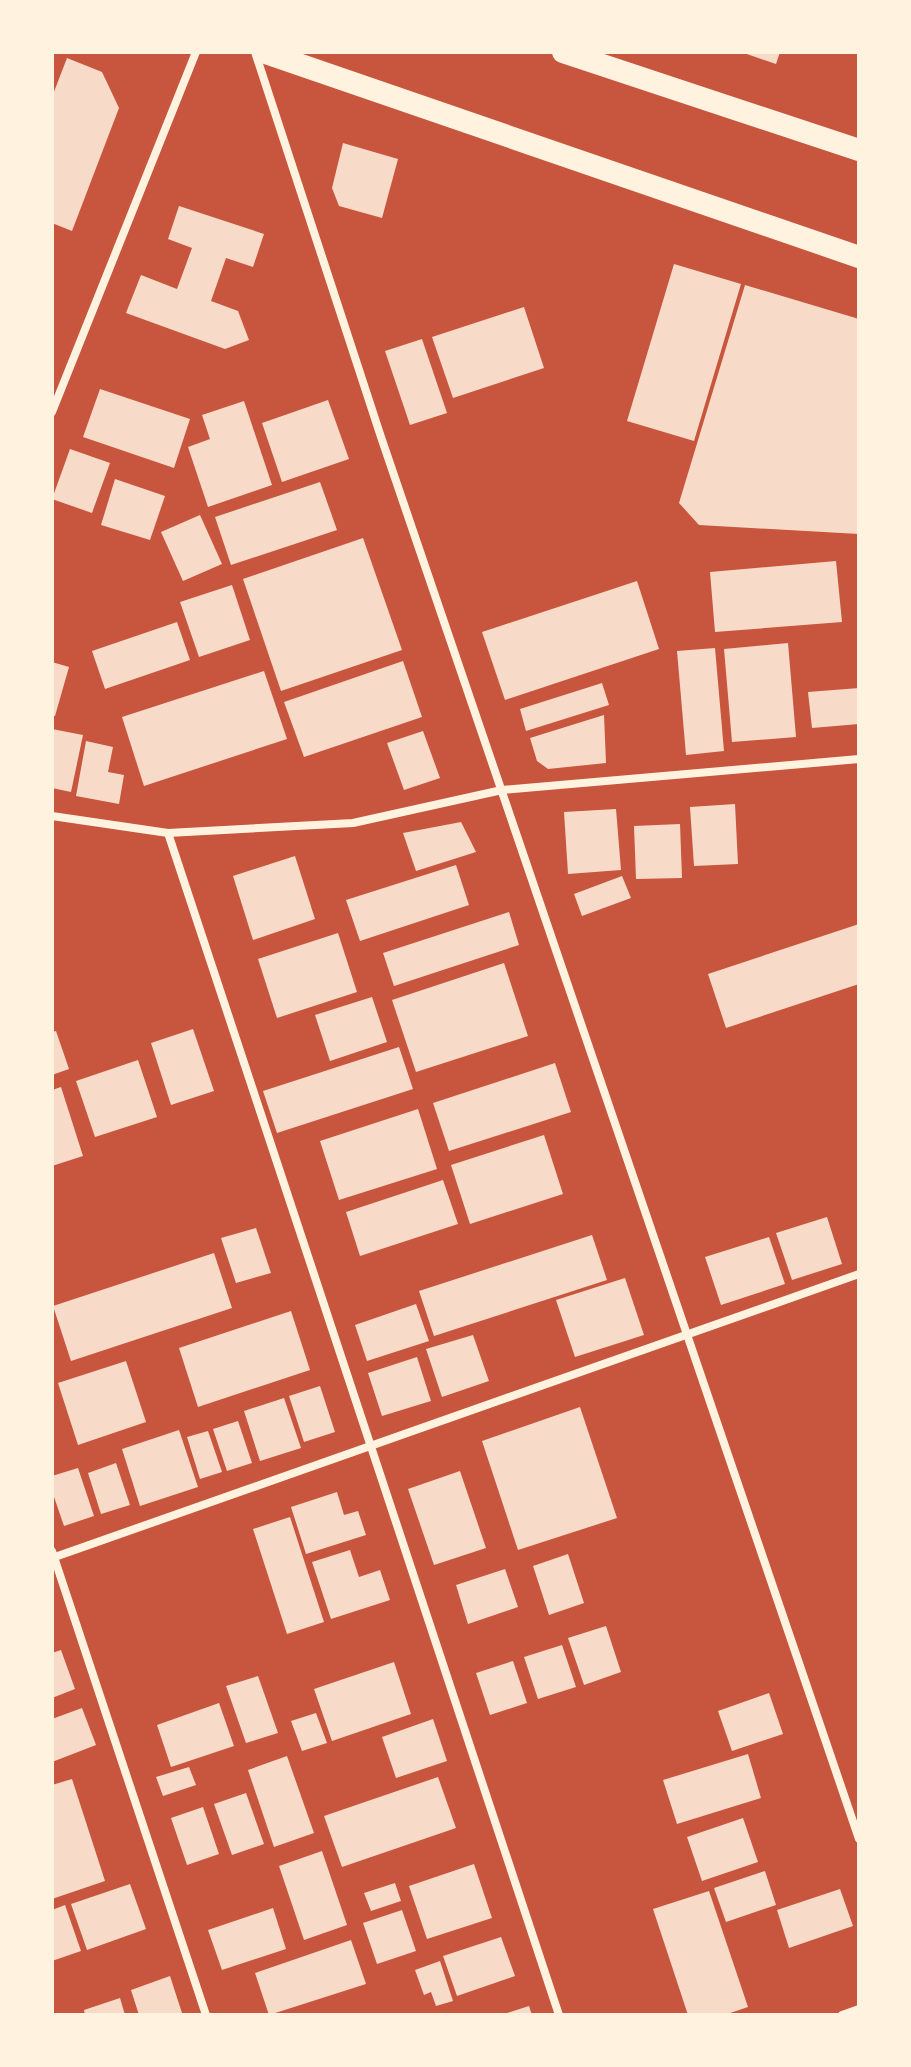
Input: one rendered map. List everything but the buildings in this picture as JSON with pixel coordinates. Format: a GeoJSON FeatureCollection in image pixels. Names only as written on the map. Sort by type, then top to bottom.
{"type":"FeatureCollection","features":[{"type":"Feature","properties":{"kind":"highway"},"geometry":{"type":"LineString","coordinates":[[263,52],[859,257]]}},
{"type":"Feature","properties":{"kind":"highway"},"geometry":{"type":"LineString","coordinates":[[563,52],[859,150]]}},
{"type":"Feature","properties":{"kind":"street"},"geometry":{"type":"LineString","coordinates":[[52,412],[196,52]]}},
{"type":"Feature","properties":{"kind":"street"},"geometry":{"type":"LineString","coordinates":[[255,52],[859,1839]]}},
{"type":"Feature","properties":{"kind":"street"},"geometry":{"type":"LineString","coordinates":[[52,816],[168,833],[353,823],[502,790],[859,759]]}},
{"type":"Feature","properties":{"kind":"street"},"geometry":{"type":"LineString","coordinates":[[168,833],[559,2015]]}},
{"type":"Feature","properties":{"kind":"street"},"geometry":{"type":"LineString","coordinates":[[206,2015],[53,1555],[371,1448],[859,1274]]}},
{"type":"Feature","properties":{"kind":"street"},"geometry":{"type":"LineString","coordinates":[[842,2015],[859,2009]]}}]}
